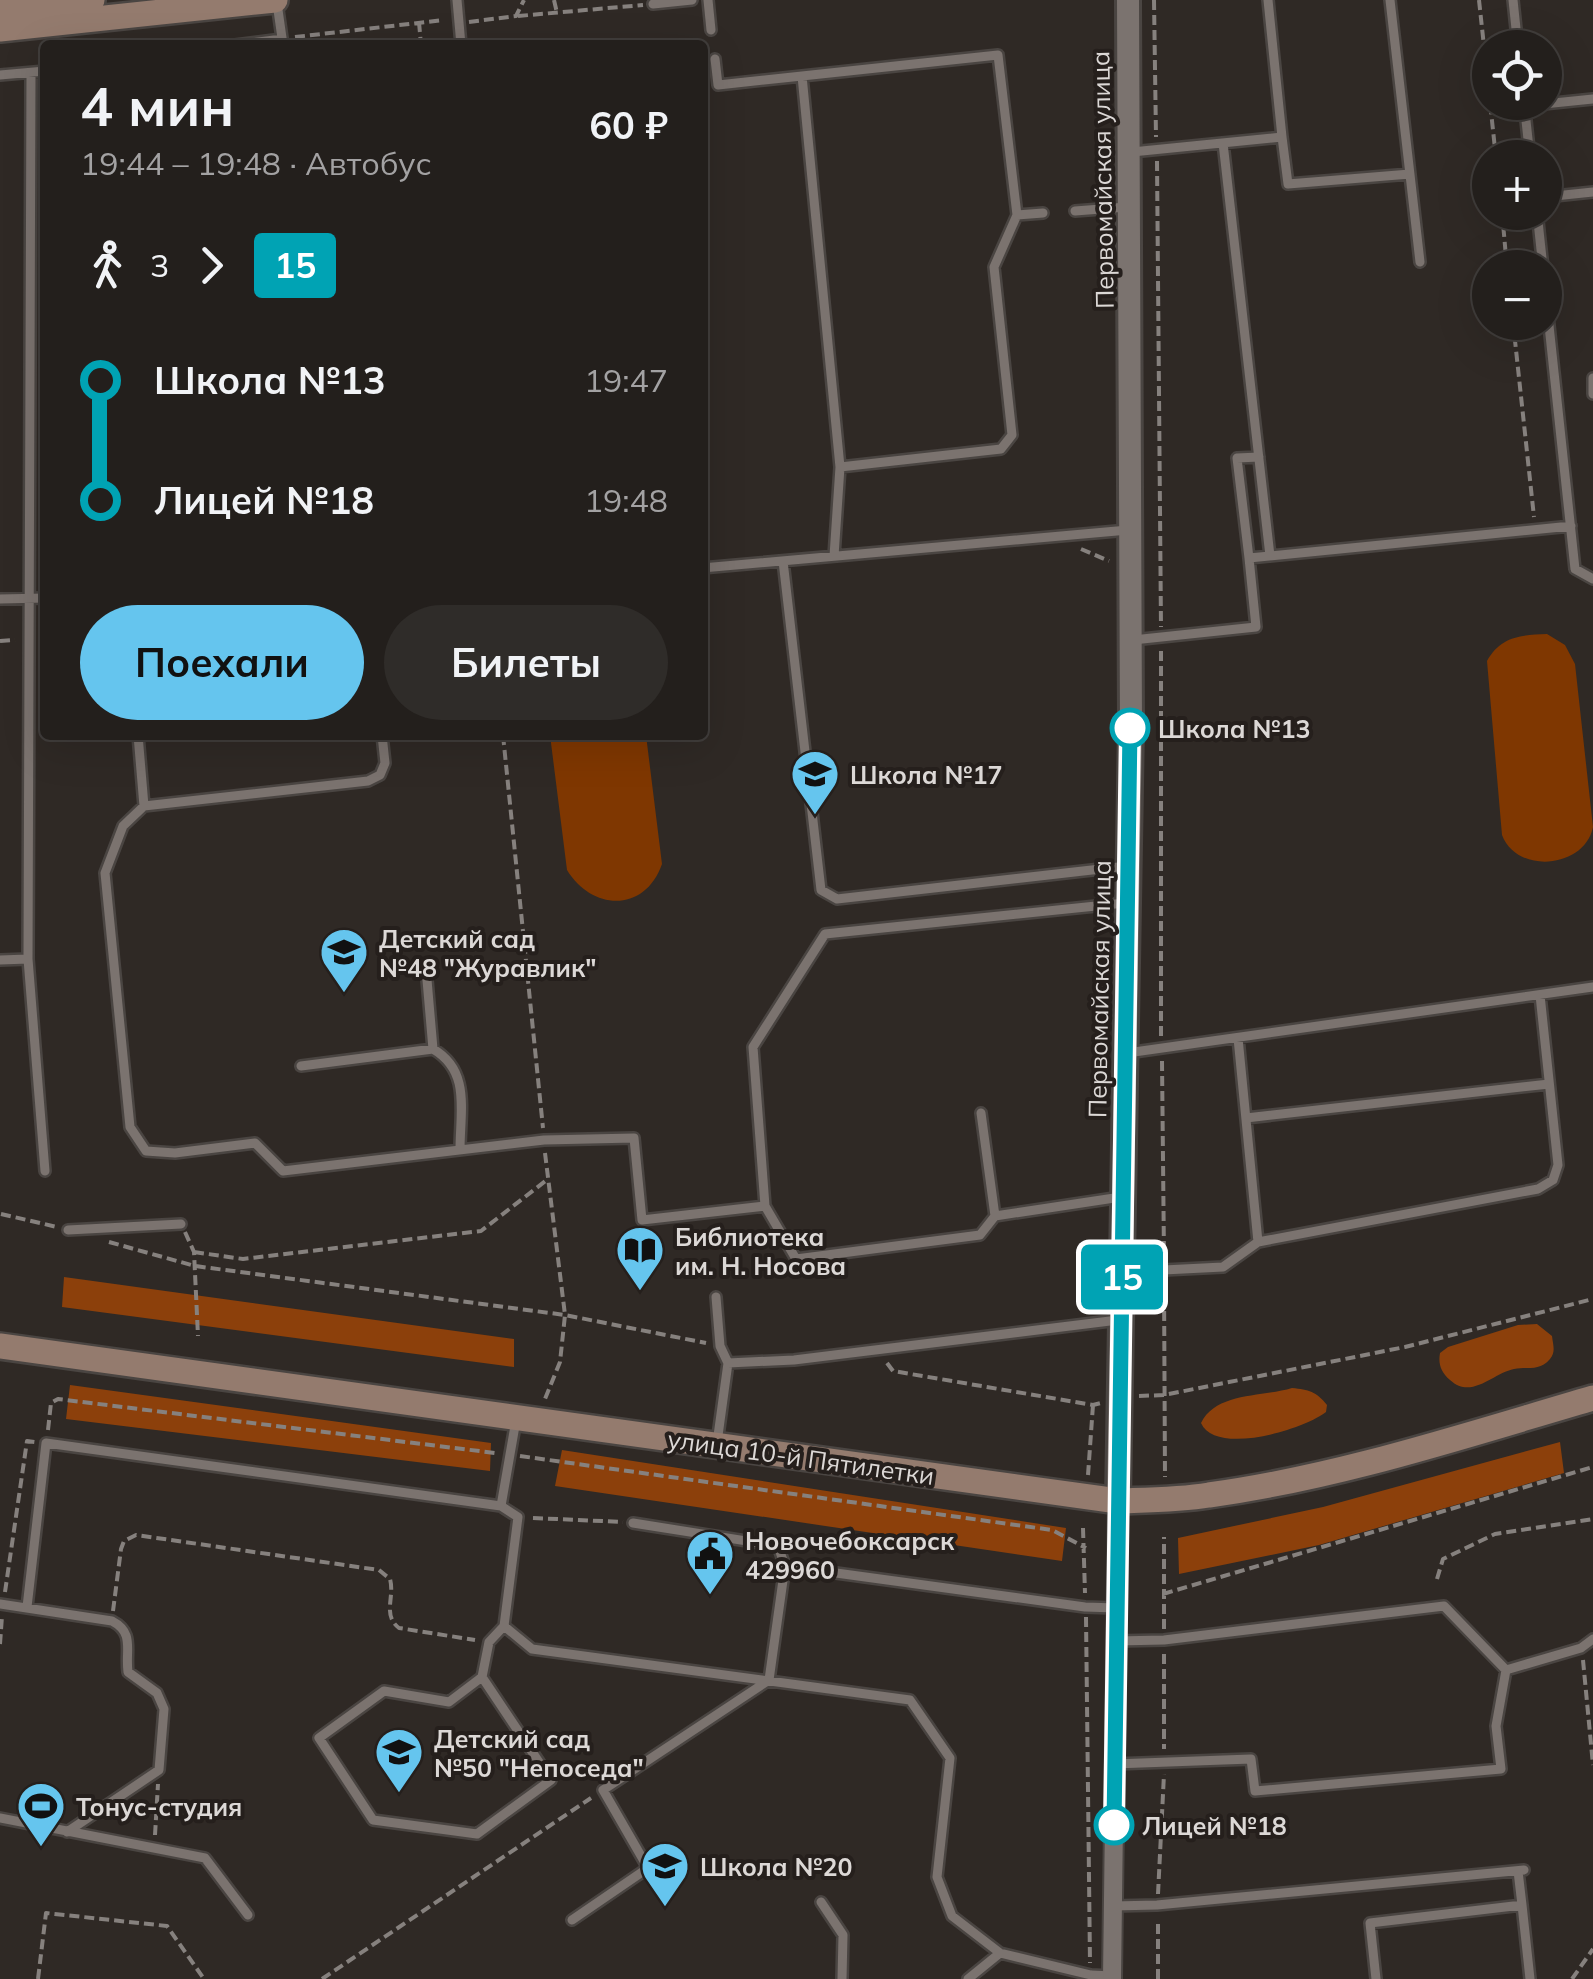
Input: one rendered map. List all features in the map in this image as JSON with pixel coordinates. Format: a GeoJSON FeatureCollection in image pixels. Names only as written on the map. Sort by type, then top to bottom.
{"type":"FeatureCollection","features":[{"type":"Feature","properties":{"kind":"main road"},"geometry":{"type":"LineString","coordinates":[[0,10],[92,0]]}},
{"type":"Feature","properties":{"kind":"main road"},"geometry":{"type":"LineString","coordinates":[[0,29],[269,0]]}},
{"type":"Feature","properties":{"kind":"main road","name":"улица 10-й Пятилетки"},"geometry":{"type":"LineString","coordinates":[[0,1346],[1118,1501],[1205,1496],[1280,1484],[1349,1469],[1593,1398]]}},
{"type":"Feature","properties":{"kind":"street","name":"Первомайская улица"},"geometry":{"type":"LineString","coordinates":[[1112,1978],[1131,640],[1128,0]]}},
{"type":"Feature","properties":{"kind":"lane"},"geometry":{"type":"LineString","coordinates":[[269,0],[281,40]]}},
{"type":"Feature","properties":{"kind":"lane"},"geometry":{"type":"LineString","coordinates":[[458,0],[461,40]]}},
{"type":"Feature","properties":{"kind":"lane"},"geometry":{"type":"LineString","coordinates":[[653,4],[692,0]]}},
{"type":"Feature","properties":{"kind":"lane"},"geometry":{"type":"LineString","coordinates":[[708,0],[712,30]]}},
{"type":"Feature","properties":{"kind":"lane"},"geometry":{"type":"LineString","coordinates":[[1268,0],[1288,184],[1410,174]]}},
{"type":"Feature","properties":{"kind":"lane"},"geometry":{"type":"LineString","coordinates":[[1390,0],[1420,262]]}},
{"type":"Feature","properties":{"kind":"lane"},"geometry":{"type":"LineString","coordinates":[[1514,0],[1516,30]]}},
{"type":"Feature","properties":{"kind":"lane"},"geometry":{"type":"LineString","coordinates":[[715,60],[718,85],[998,56],[1017,215],[994,267],[1012,435],[1000,450],[840,467]]}},
{"type":"Feature","properties":{"kind":"lane"},"geometry":{"type":"LineString","coordinates":[[0,74],[40,72]]}},
{"type":"Feature","properties":{"kind":"lane"},"geometry":{"type":"LineString","coordinates":[[31,73],[28,959],[45,1171]]}},
{"type":"Feature","properties":{"kind":"lane"},"geometry":{"type":"LineString","coordinates":[[802,76],[840,467],[834,556]]}},
{"type":"Feature","properties":{"kind":"lane"},"geometry":{"type":"LineString","coordinates":[[1562,101],[1593,99]]}},
{"type":"Feature","properties":{"kind":"lane"},"geometry":{"type":"LineString","coordinates":[[1129,152],[1282,136]]}},
{"type":"Feature","properties":{"kind":"lane"},"geometry":{"type":"LineString","coordinates":[[1223,143],[1270,556]]}},
{"type":"Feature","properties":{"kind":"lane"},"geometry":{"type":"LineString","coordinates":[[1562,195],[1593,192]]}},
{"type":"Feature","properties":{"kind":"lane"},"geometry":{"type":"LineString","coordinates":[[1075,211],[1131,207]]}},
{"type":"Feature","properties":{"kind":"lane"},"geometry":{"type":"LineString","coordinates":[[1017,215],[1043,213]]}},
{"type":"Feature","properties":{"kind":"lane"},"geometry":{"type":"LineString","coordinates":[[1551,340],[1576,569],[1593,579]]}},
{"type":"Feature","properties":{"kind":"lane"},"geometry":{"type":"LineString","coordinates":[[1593,378],[1593,394]]}},
{"type":"Feature","properties":{"kind":"lane"},"geometry":{"type":"LineString","coordinates":[[1131,640],[1256,627],[1238,458],[1259,457]]}},
{"type":"Feature","properties":{"kind":"lane"},"geometry":{"type":"LineString","coordinates":[[1249,558],[1571,526]]}},
{"type":"Feature","properties":{"kind":"lane"},"geometry":{"type":"LineString","coordinates":[[708,567],[1130,530]]}},
{"type":"Feature","properties":{"kind":"lane"},"geometry":{"type":"LineString","coordinates":[[783,561],[820,890],[836,898],[1129,866]]}},
{"type":"Feature","properties":{"kind":"lane"},"geometry":{"type":"LineString","coordinates":[[0,599],[40,598]]}},
{"type":"Feature","properties":{"kind":"lane"},"geometry":{"type":"LineString","coordinates":[[138,740],[144,806]]}},
{"type":"Feature","properties":{"kind":"lane"},"geometry":{"type":"LineString","coordinates":[[383,740],[385,764],[380,775],[368,781],[144,806],[123,826],[105,874],[130,1127],[146,1151],[176,1153],[255,1143],[282,1171],[544,1140],[634,1138],[642,1220],[765,1206]]}},
{"type":"Feature","properties":{"kind":"lane"},"geometry":{"type":"LineString","coordinates":[[1123,1197],[995,1216],[980,1235],[796,1259],[765,1206],[753,1047],[825,934],[1128,903]]}},
{"type":"Feature","properties":{"kind":"lane"},"geometry":{"type":"LineString","coordinates":[[0,960],[28,959]]}},
{"type":"Feature","properties":{"kind":"lane"},"geometry":{"type":"LineString","coordinates":[[427,980],[433,1049]]}},
{"type":"Feature","properties":{"kind":"lane"},"geometry":{"type":"LineString","coordinates":[[1125,1054],[1593,987]]}},
{"type":"Feature","properties":{"kind":"lane"},"geometry":{"type":"LineString","coordinates":[[1122,1272],[1224,1266],[1258,1242],[1538,1189],[1554,1180],[1558,1166],[1540,995]]}},
{"type":"Feature","properties":{"kind":"lane"},"geometry":{"type":"LineString","coordinates":[[1238,1038],[1258,1242]]}},
{"type":"Feature","properties":{"kind":"lane"},"geometry":{"type":"LineString","coordinates":[[301,1066],[433,1049],[446,1056],[460,1078],[460,1150]]}},
{"type":"Feature","properties":{"kind":"lane"},"geometry":{"type":"LineString","coordinates":[[1246,1118],[1549,1084]]}},
{"type":"Feature","properties":{"kind":"lane"},"geometry":{"type":"LineString","coordinates":[[981,1112],[995,1216]]}},
{"type":"Feature","properties":{"kind":"lane"},"geometry":{"type":"LineString","coordinates":[[68,1230],[182,1224]]}},
{"type":"Feature","properties":{"kind":"lane"},"geometry":{"type":"LineString","coordinates":[[716,1297],[720,1346],[728,1363],[716,1446]]}},
{"type":"Feature","properties":{"kind":"lane"},"geometry":{"type":"LineString","coordinates":[[728,1363],[794,1360],[1121,1320]]}},
{"type":"Feature","properties":{"kind":"lane"},"geometry":{"type":"LineString","coordinates":[[501,1506],[516,1418]]}},
{"type":"Feature","properties":{"kind":"lane"},"geometry":{"type":"LineString","coordinates":[[27,1608],[46,1443],[501,1506],[518,1517],[504,1626],[489,1642],[482,1678],[449,1702],[384,1691],[318,1738],[373,1820],[477,1834],[551,1780],[482,1678]]}},
{"type":"Feature","properties":{"kind":"lane"},"geometry":{"type":"LineString","coordinates":[[572,1920],[648,1868],[604,1790],[769,1680],[786,1566],[778,1546],[633,1523]]}},
{"type":"Feature","properties":{"kind":"lane"},"geometry":{"type":"LineString","coordinates":[[786,1566],[1116,1608]]}},
{"type":"Feature","properties":{"kind":"lane"},"geometry":{"type":"LineString","coordinates":[[2,1604],[112,1621],[122,1626],[129,1640],[128,1672],[158,1692],[164,1709],[159,1770],[68,1832]]}},
{"type":"Feature","properties":{"kind":"lane"},"geometry":{"type":"LineString","coordinates":[[1116,1641],[1164,1640],[1444,1606],[1506,1670]]}},
{"type":"Feature","properties":{"kind":"lane"},"geometry":{"type":"LineString","coordinates":[[504,1626],[532,1650],[910,1700],[950,1758],[938,1877],[952,1916],[1000,1953],[1112,1978]]}},
{"type":"Feature","properties":{"kind":"lane"},"geometry":{"type":"LineString","coordinates":[[1506,1670],[1582,1648],[1593,1639]]}},
{"type":"Feature","properties":{"kind":"lane"},"geometry":{"type":"LineString","coordinates":[[1114,1764],[1251,1759],[1255,1791],[1501,1770],[1496,1726],[1506,1670]]}},
{"type":"Feature","properties":{"kind":"lane"},"geometry":{"type":"LineString","coordinates":[[0,1818],[204,1858],[248,1916]]}},
{"type":"Feature","properties":{"kind":"lane"},"geometry":{"type":"LineString","coordinates":[[1113,1906],[1521,1870],[1530,1979]]}},
{"type":"Feature","properties":{"kind":"lane"},"geometry":{"type":"LineString","coordinates":[[821,1902],[843,1936],[842,1979]]}},
{"type":"Feature","properties":{"kind":"lane"},"geometry":{"type":"LineString","coordinates":[[1376,1979],[1370,1923],[1522,1905]]}},
{"type":"Feature","properties":{"kind":"lane"},"geometry":{"type":"LineString","coordinates":[[968,1979],[1000,1953]]}},
{"type":"Feature","properties":{"kind":"lane"},"geometry":{"type":"LineString","coordinates":[[1058,1979],[1059,1966]]}},
{"type":"Feature","properties":{"kind":"path"},"geometry":{"type":"LineString","coordinates":[[516,16],[524,0]]}},
{"type":"Feature","properties":{"kind":"path"},"geometry":{"type":"LineString","coordinates":[[554,0],[556,13]]}},
{"type":"Feature","properties":{"kind":"path"},"geometry":{"type":"LineString","coordinates":[[1154,0],[1162,637],[1165,1477]]}},
{"type":"Feature","properties":{"kind":"path"},"geometry":{"type":"LineString","coordinates":[[1479,0],[1494,140]]}},
{"type":"Feature","properties":{"kind":"path"},"geometry":{"type":"LineString","coordinates":[[296,40],[418,22],[653,4]]}},
{"type":"Feature","properties":{"kind":"path"},"geometry":{"type":"LineString","coordinates":[[418,22],[420,40]]}},
{"type":"Feature","properties":{"kind":"path"},"geometry":{"type":"LineString","coordinates":[[1515,340],[1536,530]]}},
{"type":"Feature","properties":{"kind":"path"},"geometry":{"type":"LineString","coordinates":[[1082,549],[1117,566]]}},
{"type":"Feature","properties":{"kind":"path"},"geometry":{"type":"LineString","coordinates":[[504,740],[565,1314],[560,1362],[543,1404],[543,1422]]}},
{"type":"Feature","properties":{"kind":"path"},"geometry":{"type":"LineString","coordinates":[[194,1252],[243,1259],[481,1231],[548,1179]]}},
{"type":"Feature","properties":{"kind":"path"},"geometry":{"type":"LineString","coordinates":[[2,1214],[40,1220],[68,1230]]}},
{"type":"Feature","properties":{"kind":"path"},"geometry":{"type":"LineString","coordinates":[[182,1224],[194,1252],[198,1336]]}},
{"type":"Feature","properties":{"kind":"path"},"geometry":{"type":"LineString","coordinates":[[104,1241],[195,1266],[565,1314],[720,1346]]}},
{"type":"Feature","properties":{"kind":"path"},"geometry":{"type":"LineString","coordinates":[[1133,1396],[1164,1395],[1405,1347],[1593,1298]]}},
{"type":"Feature","properties":{"kind":"path"},"geometry":{"type":"LineString","coordinates":[[878,1350],[894,1371],[1093,1404],[1110,1401]]}},
{"type":"Feature","properties":{"kind":"path"},"geometry":{"type":"LineString","coordinates":[[0,1644],[2,1604],[27,1441],[46,1443],[51,1403],[58,1399],[511,1455],[1052,1530],[1086,1548]]}},
{"type":"Feature","properties":{"kind":"path"},"geometry":{"type":"LineString","coordinates":[[1087,1478],[1093,1404]]}},
{"type":"Feature","properties":{"kind":"path"},"geometry":{"type":"LineString","coordinates":[[1162,1594],[1593,1468]]}},
{"type":"Feature","properties":{"kind":"path"},"geometry":{"type":"LineString","coordinates":[[518,1517],[633,1523]]}},
{"type":"Feature","properties":{"kind":"path"},"geometry":{"type":"LineString","coordinates":[[1437,1579],[1444,1559],[1494,1534],[1593,1519]]}},
{"type":"Feature","properties":{"kind":"path"},"geometry":{"type":"LineString","coordinates":[[1084,1528],[1090,1974]]}},
{"type":"Feature","properties":{"kind":"path"},"geometry":{"type":"LineString","coordinates":[[112,1621],[120,1549],[124,1541],[136,1535],[379,1570],[390,1579],[389,1614],[391,1622],[399,1628],[489,1642]]}},
{"type":"Feature","properties":{"kind":"path"},"geometry":{"type":"LineString","coordinates":[[1582,1648],[1593,1765]]}},
{"type":"Feature","properties":{"kind":"path"},"geometry":{"type":"LineString","coordinates":[[154,1848],[159,1770]]}},
{"type":"Feature","properties":{"kind":"path"},"geometry":{"type":"LineString","coordinates":[[322,1979],[604,1790]]}},
{"type":"Feature","properties":{"kind":"path"},"geometry":{"type":"LineString","coordinates":[[38,1979],[46,1913],[167,1926],[204,1979]]}},
{"type":"Feature","properties":{"kind":"path"},"geometry":{"type":"LineString","coordinates":[[1572,1979],[1593,1949]]}},
{"type":"Feature","properties":{"kind":"shaded area"},"geometry":{"type":"Polygon","coordinates":[[[1547,634],[1565,645],[1575,664],[1593,827],[1578,851],[1565,858],[1535,861],[1510,848],[1502,835],[1487,661],[1505,642],[1520,636],[1547,634]]]}},
{"type":"Feature","properties":{"kind":"shaded area"},"geometry":{"type":"Polygon","coordinates":[[[551,740],[647,740],[662,864],[654,880],[644,891],[618,901],[590,893],[567,870],[551,740]]]}},
{"type":"Feature","properties":{"kind":"shaded area"},"geometry":{"type":"Polygon","coordinates":[[[64,1277],[514,1339],[514,1367],[62,1307],[64,1277]]]}},
{"type":"Feature","properties":{"kind":"shaded area"},"geometry":{"type":"Polygon","coordinates":[[[1537,1324],[1552,1336],[1554,1351],[1542,1366],[1506,1371],[1482,1384],[1466,1387],[1450,1380],[1442,1371],[1440,1353],[1448,1347],[1518,1325],[1537,1324]]]}},
{"type":"Feature","properties":{"kind":"shaded area"},"geometry":{"type":"Polygon","coordinates":[[[70,1385],[491,1443],[490,1471],[66,1419],[70,1385]]]}},
{"type":"Feature","properties":{"kind":"shaded area"},"geometry":{"type":"Polygon","coordinates":[[[1292,1388],[1316,1394],[1327,1405],[1326,1412],[1299,1426],[1241,1439],[1209,1433],[1201,1423],[1208,1413],[1229,1401],[1292,1388]]]}},
{"type":"Feature","properties":{"kind":"shaded area"},"geometry":{"type":"Polygon","coordinates":[[[1560,1442],[1564,1473],[1319,1545],[1179,1574],[1178,1538],[1323,1507],[1560,1442]]]}},
{"type":"Feature","properties":{"kind":"shaded area"},"geometry":{"type":"Polygon","coordinates":[[[562,1450],[1066,1528],[1062,1561],[555,1486],[562,1450]]]}},
{"type":"Feature","properties":{"kind":"bus line","name":"15"},"geometry":{"type":"LineString","coordinates":[[1114,1825],[1130,728]]}},
{"type":"Feature","properties":{"kind":"place","name":"Школа №13"},"geometry":{"type":"Point","coordinates":[1130,728]}},
{"type":"Feature","properties":{"kind":"place","name":"Школа №17"},"geometry":{"type":"Point","coordinates":[815,816]}},
{"type":"Feature","properties":{"kind":"place","name":"Детский сад №48 \"Журавлик\""},"geometry":{"type":"Point","coordinates":[344,994]}},
{"type":"Feature","properties":{"kind":"place","name":"Библиотека им. Н. Носова"},"geometry":{"type":"Point","coordinates":[640,1292]}},
{"type":"Feature","properties":{"kind":"place","name":"Новочебоксарск 429960"},"geometry":{"type":"Point","coordinates":[710,1596]}},
{"type":"Feature","properties":{"kind":"place","name":"Детский сад №50 \"Непоседа\""},"geometry":{"type":"Point","coordinates":[399,1794]}},
{"type":"Feature","properties":{"kind":"place","name":"Лицей №18"},"geometry":{"type":"Point","coordinates":[1114,1825]}},
{"type":"Feature","properties":{"kind":"place","name":"Тонус-студия"},"geometry":{"type":"Point","coordinates":[41,1848]}},
{"type":"Feature","properties":{"kind":"place","name":"Школа №20"},"geometry":{"type":"Point","coordinates":[665,1908]}}]}
